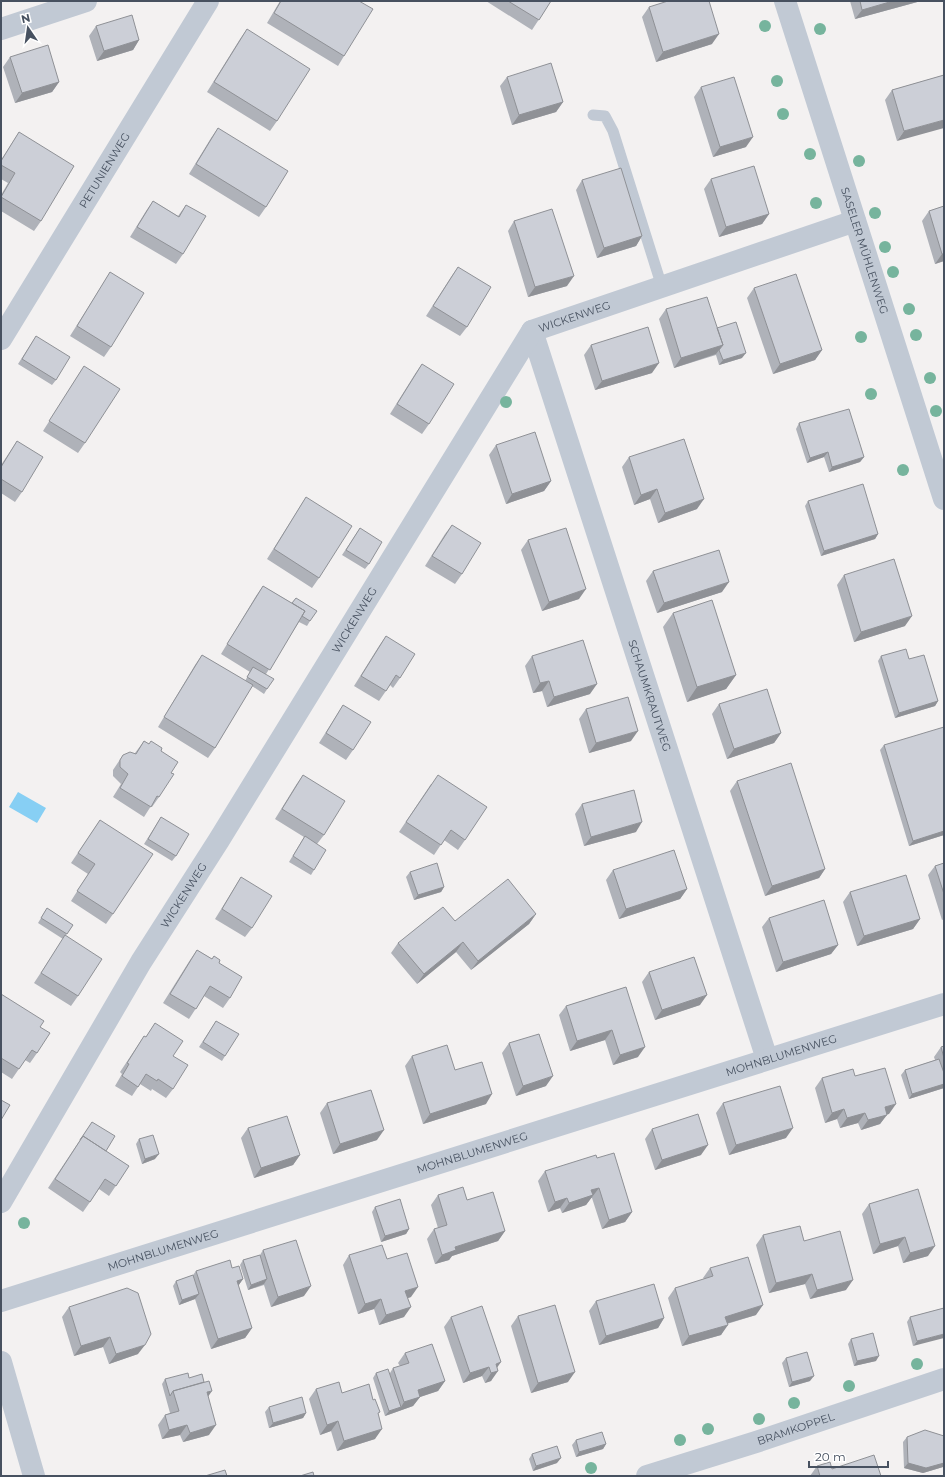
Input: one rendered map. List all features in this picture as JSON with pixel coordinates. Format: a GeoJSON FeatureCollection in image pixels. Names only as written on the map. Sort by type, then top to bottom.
{"type":"FeatureCollection","features":[{"type":"Feature","properties":{"kind":"street"},"geometry":{"type":"LineString","coordinates":[[1,29],[86,1]]}},
{"type":"Feature","properties":{"kind":"street","name":"PETUNIENWEG"},"geometry":{"type":"LineString","coordinates":[[1,339],[208,1]]}},
{"type":"Feature","properties":{"kind":"street","name":"SASELER MÜHLENWEG"},"geometry":{"type":"LineString","coordinates":[[785,1],[944,500]]}},
{"type":"Feature","properties":{"kind":"street","name":"WICKENWEG"},"geometry":{"type":"LineString","coordinates":[[1,1202],[141,962],[219,840],[532,331],[855,221]]}},
{"type":"Feature","properties":{"kind":"street","name":"SCHAUMKRAUTWEG"},"geometry":{"type":"LineString","coordinates":[[532,331],[767,1059]]}},
{"type":"Feature","properties":{"kind":"street","name":"MOHNBLUMENWEG"},"geometry":{"type":"LineString","coordinates":[[1,1301],[944,1004]]}},
{"type":"Feature","properties":{"kind":"street"},"geometry":{"type":"LineString","coordinates":[[1,1362],[34,1476]]}},
{"type":"Feature","properties":{"kind":"street","name":"BRAMKOPPEL"},"geometry":{"type":"LineString","coordinates":[[647,1476],[944,1380]]}},
{"type":"Feature","properties":{"kind":"lane"},"geometry":{"type":"LineString","coordinates":[[593,116],[605,116],[612,131],[662,287]]}},
{"type":"Feature","properties":{"kind":"water"},"geometry":{"type":"Polygon","coordinates":[[[18,792],[46,808],[37,823],[9,807],[18,792]]]}},
{"type":"Feature","properties":{"kind":"building"},"geometry":{"type":"Polygon","coordinates":[[[281,1],[359,1],[373,9],[344,56],[274,13],[281,1]]]}},
{"type":"Feature","properties":{"kind":"building"},"geometry":{"type":"Polygon","coordinates":[[[508,1],[551,1],[539,20],[508,1]]]}},
{"type":"Feature","properties":{"kind":"building"},"geometry":{"type":"Polygon","coordinates":[[[668,1],[709,1],[719,34],[663,52],[649,7],[668,1]]]}},
{"type":"Feature","properties":{"kind":"building"},"geometry":{"type":"Polygon","coordinates":[[[860,1],[893,1],[862,10],[860,1]]]}},
{"type":"Feature","properties":{"kind":"building"},"geometry":{"type":"Polygon","coordinates":[[[132,15],[139,40],[104,51],[96,26],[132,15]]]}},
{"type":"Feature","properties":{"kind":"building"},"geometry":{"type":"Polygon","coordinates":[[[247,29],[310,69],[277,121],[214,82],[247,29]]]}},
{"type":"Feature","properties":{"kind":"building"},"geometry":{"type":"Polygon","coordinates":[[[48,45],[59,82],[22,93],[10,57],[48,45]]]}},
{"type":"Feature","properties":{"kind":"building"},"geometry":{"type":"Polygon","coordinates":[[[551,63],[563,102],[519,115],[507,77],[551,63]]]}},
{"type":"Feature","properties":{"kind":"building"},"geometry":{"type":"Polygon","coordinates":[[[944,75],[944,120],[904,131],[892,90],[944,75]]]}},
{"type":"Feature","properties":{"kind":"building"},"geometry":{"type":"Polygon","coordinates":[[[734,77],[753,137],[720,147],[701,87],[734,77]]]}},
{"type":"Feature","properties":{"kind":"building"},"geometry":{"type":"Polygon","coordinates":[[[218,128],[288,171],[266,207],[196,164],[218,128]]]}},
{"type":"Feature","properties":{"kind":"building"},"geometry":{"type":"Polygon","coordinates":[[[19,132],[74,166],[41,221],[1,197],[15,173],[1,165],[1,161],[19,132]]]}},
{"type":"Feature","properties":{"kind":"building"},"geometry":{"type":"Polygon","coordinates":[[[754,166],[769,214],[726,227],[711,179],[754,166]]]}},
{"type":"Feature","properties":{"kind":"building"},"geometry":{"type":"Polygon","coordinates":[[[621,168],[642,236],[604,248],[582,180],[621,168]]]}},
{"type":"Feature","properties":{"kind":"building"},"geometry":{"type":"Polygon","coordinates":[[[153,201],[179,217],[186,205],[206,216],[183,254],[137,227],[153,201]]]}},
{"type":"Feature","properties":{"kind":"building"},"geometry":{"type":"Polygon","coordinates":[[[944,206],[944,254],[942,254],[929,211],[944,206]]]}},
{"type":"Feature","properties":{"kind":"building"},"geometry":{"type":"Polygon","coordinates":[[[552,209],[574,276],[535,287],[514,221],[552,209]]]}},
{"type":"Feature","properties":{"kind":"building"},"geometry":{"type":"Polygon","coordinates":[[[458,267],[491,287],[467,327],[433,306],[458,267]]]}},
{"type":"Feature","properties":{"kind":"building"},"geometry":{"type":"Polygon","coordinates":[[[110,272],[144,293],[111,347],[77,326],[110,272]]]}},
{"type":"Feature","properties":{"kind":"building"},"geometry":{"type":"Polygon","coordinates":[[[796,274],[822,350],[780,364],[754,288],[796,274]]]}},
{"type":"Feature","properties":{"kind":"building"},"geometry":{"type":"Polygon","coordinates":[[[707,297],[723,345],[681,358],[666,309],[707,297]]]}},
{"type":"Feature","properties":{"kind":"building"},"geometry":{"type":"Polygon","coordinates":[[[736,322],[746,353],[723,360],[719,350],[723,345],[717,328],[736,322]]]}},
{"type":"Feature","properties":{"kind":"building"},"geometry":{"type":"Polygon","coordinates":[[[648,327],[659,363],[602,381],[591,345],[648,327]]]}},
{"type":"Feature","properties":{"kind":"building"},"geometry":{"type":"Polygon","coordinates":[[[36,336],[70,357],[56,380],[22,359],[36,336]]]}},
{"type":"Feature","properties":{"kind":"building"},"geometry":{"type":"Polygon","coordinates":[[[422,364],[454,384],[429,424],[397,404],[422,364]]]}},
{"type":"Feature","properties":{"kind":"building"},"geometry":{"type":"Polygon","coordinates":[[[84,366],[120,389],[85,443],[49,421],[84,366]]]}},
{"type":"Feature","properties":{"kind":"building"},"geometry":{"type":"Polygon","coordinates":[[[849,409],[864,457],[832,467],[828,452],[810,458],[799,423],[849,409]]]}},
{"type":"Feature","properties":{"kind":"building"},"geometry":{"type":"Polygon","coordinates":[[[535,432],[551,481],[512,494],[496,445],[535,432]]]}},
{"type":"Feature","properties":{"kind":"building"},"geometry":{"type":"Polygon","coordinates":[[[684,439],[704,499],[665,513],[657,489],[641,495],[629,457],[684,439]]]}},
{"type":"Feature","properties":{"kind":"building"},"geometry":{"type":"Polygon","coordinates":[[[17,441],[43,457],[22,492],[1,479],[1,467],[17,441]]]}},
{"type":"Feature","properties":{"kind":"building"},"geometry":{"type":"Polygon","coordinates":[[[863,484],[878,534],[824,551],[808,501],[863,484]]]}},
{"type":"Feature","properties":{"kind":"building"},"geometry":{"type":"Polygon","coordinates":[[[306,497],[352,526],[319,578],[274,549],[306,497]]]}},
{"type":"Feature","properties":{"kind":"building"},"geometry":{"type":"Polygon","coordinates":[[[452,525],[481,543],[462,574],[432,556],[452,525]]]}},
{"type":"Feature","properties":{"kind":"building"},"geometry":{"type":"Polygon","coordinates":[[[360,528],[382,542],[369,564],[346,550],[360,528]]]}},
{"type":"Feature","properties":{"kind":"building"},"geometry":{"type":"Polygon","coordinates":[[[566,528],[586,589],[549,602],[528,540],[566,528]]]}},
{"type":"Feature","properties":{"kind":"building"},"geometry":{"type":"Polygon","coordinates":[[[719,550],[729,582],[664,603],[653,571],[719,550]]]}},
{"type":"Feature","properties":{"kind":"building"},"geometry":{"type":"Polygon","coordinates":[[[894,559],[912,616],[861,632],[844,575],[894,559]]]}},
{"type":"Feature","properties":{"kind":"building"},"geometry":{"type":"Polygon","coordinates":[[[263,586],[305,611],[270,670],[227,644],[263,586]]]}},
{"type":"Feature","properties":{"kind":"building"},"geometry":{"type":"Polygon","coordinates":[[[296,598],[317,611],[310,621],[302,616],[305,611],[292,603],[296,598]]]}},
{"type":"Feature","properties":{"kind":"building"},"geometry":{"type":"Polygon","coordinates":[[[712,600],[736,675],[697,687],[673,613],[712,600]]]}},
{"type":"Feature","properties":{"kind":"building"},"geometry":{"type":"Polygon","coordinates":[[[386,636],[415,654],[400,678],[396,675],[386,691],[361,676],[386,636]]]}},
{"type":"Feature","properties":{"kind":"building"},"geometry":{"type":"Polygon","coordinates":[[[583,640],[597,684],[554,697],[549,681],[540,683],[532,656],[583,640]]]}},
{"type":"Feature","properties":{"kind":"building"},"geometry":{"type":"Polygon","coordinates":[[[906,649],[909,659],[924,655],[938,701],[899,713],[881,656],[906,649]]]}},
{"type":"Feature","properties":{"kind":"building"},"geometry":{"type":"Polygon","coordinates":[[[202,655],[253,685],[215,748],[164,717],[202,655]]]}},
{"type":"Feature","properties":{"kind":"building"},"geometry":{"type":"Polygon","coordinates":[[[253,667],[274,679],[267,689],[247,677],[253,667]]]}},
{"type":"Feature","properties":{"kind":"building"},"geometry":{"type":"Polygon","coordinates":[[[767,689],[781,733],[734,749],[719,704],[767,689]]]}},
{"type":"Feature","properties":{"kind":"building"},"geometry":{"type":"Polygon","coordinates":[[[628,697],[638,731],[596,743],[586,709],[628,697]]]}},
{"type":"Feature","properties":{"kind":"building"},"geometry":{"type":"Polygon","coordinates":[[[343,705],[371,722],[353,750],[326,733],[343,705]]]}},
{"type":"Feature","properties":{"kind":"building"},"geometry":{"type":"Polygon","coordinates":[[[944,727],[944,831],[913,841],[884,745],[944,727]]]}},
{"type":"Feature","properties":{"kind":"building"},"geometry":{"type":"Polygon","coordinates":[[[144,741],[149,744],[151,741],[162,748],[161,751],[178,762],[171,773],[174,774],[159,797],[157,796],[151,807],[120,788],[128,774],[120,767],[120,760],[123,755],[130,752],[136,754],[144,741]]]}},
{"type":"Feature","properties":{"kind":"building"},"geometry":{"type":"Polygon","coordinates":[[[791,763],[825,869],[772,886],[737,781],[791,763]]]}},
{"type":"Feature","properties":{"kind":"building"},"geometry":{"type":"Polygon","coordinates":[[[303,775],[345,801],[324,835],[282,809],[303,775]]]}},
{"type":"Feature","properties":{"kind":"building"},"geometry":{"type":"Polygon","coordinates":[[[438,775],[487,807],[465,840],[451,830],[441,845],[406,822],[438,775]]]}},
{"type":"Feature","properties":{"kind":"building"},"geometry":{"type":"Polygon","coordinates":[[[634,790],[642,822],[591,837],[582,804],[634,790]]]}},
{"type":"Feature","properties":{"kind":"building"},"geometry":{"type":"Polygon","coordinates":[[[161,817],[189,834],[176,856],[148,839],[161,817]]]}},
{"type":"Feature","properties":{"kind":"building"},"geometry":{"type":"Polygon","coordinates":[[[100,820],[153,854],[113,914],[77,891],[95,864],[78,853],[100,820]]]}},
{"type":"Feature","properties":{"kind":"building"},"geometry":{"type":"Polygon","coordinates":[[[305,836],[326,850],[314,870],[293,856],[305,836]]]}},
{"type":"Feature","properties":{"kind":"building"},"geometry":{"type":"Polygon","coordinates":[[[674,850],[687,889],[626,909],[613,870],[674,850]]]}},
{"type":"Feature","properties":{"kind":"building"},"geometry":{"type":"Polygon","coordinates":[[[437,863],[444,887],[418,895],[410,872],[437,863]]]}},
{"type":"Feature","properties":{"kind":"building"},"geometry":{"type":"Polygon","coordinates":[[[944,863],[944,894],[935,866],[944,863]]]}},
{"type":"Feature","properties":{"kind":"building"},"geometry":{"type":"Polygon","coordinates":[[[906,875],[920,919],[864,936],[850,892],[906,875]]]}},
{"type":"Feature","properties":{"kind":"building"},"geometry":{"type":"Polygon","coordinates":[[[241,877],[272,896],[252,928],[222,909],[241,877]]]}},
{"type":"Feature","properties":{"kind":"building"},"geometry":{"type":"Polygon","coordinates":[[[508,879],[536,914],[478,961],[463,942],[424,974],[398,943],[443,907],[455,921],[508,879]]]}},
{"type":"Feature","properties":{"kind":"building"},"geometry":{"type":"Polygon","coordinates":[[[824,900],[838,945],[783,962],[769,918],[824,900]]]}},
{"type":"Feature","properties":{"kind":"building"},"geometry":{"type":"Polygon","coordinates":[[[47,908],[73,925],[67,934],[41,918],[47,908]]]}},
{"type":"Feature","properties":{"kind":"building"},"geometry":{"type":"Polygon","coordinates":[[[65,935],[102,959],[78,996],[41,973],[65,935]]]}},
{"type":"Feature","properties":{"kind":"building"},"geometry":{"type":"Polygon","coordinates":[[[197,950],[212,959],[214,956],[220,960],[219,963],[242,977],[230,998],[210,986],[196,1009],[170,994],[197,950]]]}},
{"type":"Feature","properties":{"kind":"building"},"geometry":{"type":"Polygon","coordinates":[[[694,957],[707,995],[662,1010],[649,972],[694,957]]]}},
{"type":"Feature","properties":{"kind":"building"},"geometry":{"type":"Polygon","coordinates":[[[626,987],[645,1047],[620,1055],[612,1030],[577,1041],[566,1006],[626,987]]]}},
{"type":"Feature","properties":{"kind":"building"},"geometry":{"type":"Polygon","coordinates":[[[1,994],[44,1021],[40,1027],[50,1033],[37,1053],[32,1050],[19,1069],[1,1058],[1,994]]]}},
{"type":"Feature","properties":{"kind":"building"},"geometry":{"type":"Polygon","coordinates":[[[216,1021],[239,1034],[225,1056],[203,1042],[216,1021]]]}},
{"type":"Feature","properties":{"kind":"building"},"geometry":{"type":"Polygon","coordinates":[[[155,1023],[183,1041],[173,1056],[188,1065],[173,1089],[158,1079],[157,1081],[146,1074],[138,1087],[122,1076],[129,1064],[127,1063],[144,1036],[146,1037],[155,1023]]]}},
{"type":"Feature","properties":{"kind":"building"},"geometry":{"type":"Polygon","coordinates":[[[539,1034],[553,1076],[523,1086],[509,1043],[539,1034]]]}},
{"type":"Feature","properties":{"kind":"building"},"geometry":{"type":"Polygon","coordinates":[[[447,1045],[455,1070],[482,1062],[492,1094],[430,1114],[412,1056],[447,1045]]]}},
{"type":"Feature","properties":{"kind":"building"},"geometry":{"type":"Polygon","coordinates":[[[944,1046],[944,1058],[941,1047],[944,1046]]]}},
{"type":"Feature","properties":{"kind":"building"},"geometry":{"type":"Polygon","coordinates":[[[939,1059],[944,1073],[944,1084],[912,1094],[905,1070],[939,1059]]]}},
{"type":"Feature","properties":{"kind":"building"},"geometry":{"type":"Polygon","coordinates":[[[885,1068],[896,1104],[885,1107],[887,1115],[868,1120],[865,1113],[847,1118],[844,1109],[832,1113],[822,1078],[853,1069],[855,1076],[885,1068]]]}},
{"type":"Feature","properties":{"kind":"building"},"geometry":{"type":"Polygon","coordinates":[[[780,1086],[793,1128],[736,1145],[723,1103],[780,1086]]]}},
{"type":"Feature","properties":{"kind":"building"},"geometry":{"type":"Polygon","coordinates":[[[371,1090],[384,1130],[340,1144],[327,1103],[371,1090]]]}},
{"type":"Feature","properties":{"kind":"building"},"geometry":{"type":"Polygon","coordinates":[[[1,1100],[10,1105],[1,1120],[1,1100]]]}},
{"type":"Feature","properties":{"kind":"building"},"geometry":{"type":"Polygon","coordinates":[[[698,1114],[708,1145],[662,1160],[652,1129],[698,1114]]]}},
{"type":"Feature","properties":{"kind":"building"},"geometry":{"type":"Polygon","coordinates":[[[287,1116],[300,1155],[261,1168],[248,1128],[287,1116]]]}},
{"type":"Feature","properties":{"kind":"building"},"geometry":{"type":"Polygon","coordinates":[[[92,1122],[115,1136],[106,1151],[83,1136],[80,1140],[92,1122]]]}},
{"type":"Feature","properties":{"kind":"building"},"geometry":{"type":"Polygon","coordinates":[[[153,1135],[159,1154],[145,1159],[139,1139],[153,1135]]]}},
{"type":"Feature","properties":{"kind":"building"},"geometry":{"type":"Polygon","coordinates":[[[83,1136],[129,1166],[116,1186],[105,1179],[90,1202],[55,1179],[83,1136]]]}},
{"type":"Feature","properties":{"kind":"building"},"geometry":{"type":"Polygon","coordinates":[[[614,1153],[632,1212],[609,1220],[599,1188],[591,1190],[593,1195],[569,1203],[567,1198],[555,1202],[545,1171],[596,1155],[597,1158],[614,1153]]]}},
{"type":"Feature","properties":{"kind":"building"},"geometry":{"type":"Polygon","coordinates":[[[463,1187],[467,1200],[493,1192],[505,1231],[455,1247],[456,1250],[442,1255],[434,1229],[447,1225],[438,1195],[463,1187]]]}},
{"type":"Feature","properties":{"kind":"building"},"geometry":{"type":"Polygon","coordinates":[[[918,1189],[935,1246],[910,1253],[905,1237],[880,1244],[869,1204],[918,1189]]]}},
{"type":"Feature","properties":{"kind":"building"},"geometry":{"type":"Polygon","coordinates":[[[400,1199],[409,1229],[385,1236],[375,1207],[400,1199]]]}},
{"type":"Feature","properties":{"kind":"building"},"geometry":{"type":"Polygon","coordinates":[[[800,1226],[804,1241],[840,1231],[853,1280],[817,1290],[812,1274],[776,1283],[763,1235],[800,1226]]]}},
{"type":"Feature","properties":{"kind":"building"},"geometry":{"type":"Polygon","coordinates":[[[296,1240],[311,1286],[278,1297],[263,1250],[296,1240]]]}},
{"type":"Feature","properties":{"kind":"building"},"geometry":{"type":"Polygon","coordinates":[[[382,1245],[387,1259],[407,1253],[418,1287],[405,1291],[411,1307],[386,1315],[381,1299],[365,1304],[349,1255],[382,1245]]]}},
{"type":"Feature","properties":{"kind":"building"},"geometry":{"type":"Polygon","coordinates":[[[260,1255],[267,1279],[251,1285],[243,1260],[260,1255]]]}},
{"type":"Feature","properties":{"kind":"building"},"geometry":{"type":"Polygon","coordinates":[[[748,1257],[763,1305],[725,1317],[728,1325],[689,1336],[675,1288],[713,1276],[710,1268],[748,1257]]]}},
{"type":"Feature","properties":{"kind":"building"},"geometry":{"type":"Polygon","coordinates":[[[230,1260],[232,1268],[239,1266],[243,1279],[237,1281],[252,1328],[218,1339],[196,1271],[230,1260]]]}},
{"type":"Feature","properties":{"kind":"building"},"geometry":{"type":"Polygon","coordinates":[[[193,1275],[199,1294],[182,1300],[176,1281],[193,1275]]]}},
{"type":"Feature","properties":{"kind":"building"},"geometry":{"type":"Polygon","coordinates":[[[654,1284],[664,1318],[606,1336],[596,1301],[654,1284]]]}},
{"type":"Feature","properties":{"kind":"building"},"geometry":{"type":"Polygon","coordinates":[[[127,1288],[138,1293],[151,1334],[145,1345],[116,1354],[110,1337],[81,1346],[69,1307],[127,1288]]]}},
{"type":"Feature","properties":{"kind":"building"},"geometry":{"type":"Polygon","coordinates":[[[555,1305],[575,1372],[538,1383],[518,1316],[555,1305]]]}},
{"type":"Feature","properties":{"kind":"building"},"geometry":{"type":"Polygon","coordinates":[[[482,1306],[501,1362],[496,1364],[498,1371],[491,1373],[489,1367],[470,1373],[451,1317],[482,1306]]]}},
{"type":"Feature","properties":{"kind":"building"},"geometry":{"type":"Polygon","coordinates":[[[944,1308],[944,1334],[917,1341],[910,1317],[944,1308]]]}},
{"type":"Feature","properties":{"kind":"building"},"geometry":{"type":"Polygon","coordinates":[[[873,1333],[879,1356],[857,1361],[851,1339],[873,1333]]]}},
{"type":"Feature","properties":{"kind":"building"},"geometry":{"type":"Polygon","coordinates":[[[432,1344],[445,1381],[418,1390],[420,1397],[404,1402],[393,1368],[409,1363],[405,1353],[432,1344]]]}},
{"type":"Feature","properties":{"kind":"building"},"geometry":{"type":"Polygon","coordinates":[[[807,1352],[814,1376],[792,1382],[786,1358],[807,1352]]]}},
{"type":"Feature","properties":{"kind":"building"},"geometry":{"type":"Polygon","coordinates":[[[388,1369],[401,1407],[389,1411],[376,1373],[388,1369]]]}},
{"type":"Feature","properties":{"kind":"building"},"geometry":{"type":"Polygon","coordinates":[[[188,1373],[189,1378],[202,1374],[204,1382],[173,1391],[170,1396],[165,1379],[188,1373]]]}},
{"type":"Feature","properties":{"kind":"building"},"geometry":{"type":"Polygon","coordinates":[[[209,1381],[212,1391],[207,1392],[216,1425],[190,1433],[187,1425],[169,1430],[165,1415],[179,1411],[173,1391],[209,1381]]]}},
{"type":"Feature","properties":{"kind":"building"},"geometry":{"type":"Polygon","coordinates":[[[339,1382],[342,1393],[369,1384],[373,1400],[375,1399],[380,1412],[378,1413],[382,1429],[344,1441],[338,1421],[327,1425],[316,1389],[339,1382]]]}},
{"type":"Feature","properties":{"kind":"building"},"geometry":{"type":"Polygon","coordinates":[[[302,1397],[306,1413],[273,1423],[269,1407],[302,1397]]]}},
{"type":"Feature","properties":{"kind":"building"},"geometry":{"type":"Polygon","coordinates":[[[925,1430],[944,1436],[944,1463],[926,1468],[908,1463],[907,1437],[925,1430]]]}},
{"type":"Feature","properties":{"kind":"building"},"geometry":{"type":"Polygon","coordinates":[[[602,1432],[606,1444],[579,1452],[576,1440],[602,1432]]]}},
{"type":"Feature","properties":{"kind":"building"},"geometry":{"type":"Polygon","coordinates":[[[557,1446],[561,1458],[536,1466],[532,1454],[557,1446]]]}},
{"type":"Feature","properties":{"kind":"building"},"geometry":{"type":"Polygon","coordinates":[[[874,1455],[881,1476],[820,1476],[817,1466],[830,1462],[832,1469],[874,1455]]]}},
{"type":"Feature","properties":{"kind":"building"},"geometry":{"type":"Polygon","coordinates":[[[225,1470],[227,1476],[205,1476],[225,1470]]]}},
{"type":"Feature","properties":{"kind":"building"},"geometry":{"type":"Polygon","coordinates":[[[313,1472],[314,1476],[300,1476],[313,1472]]]}}]}
